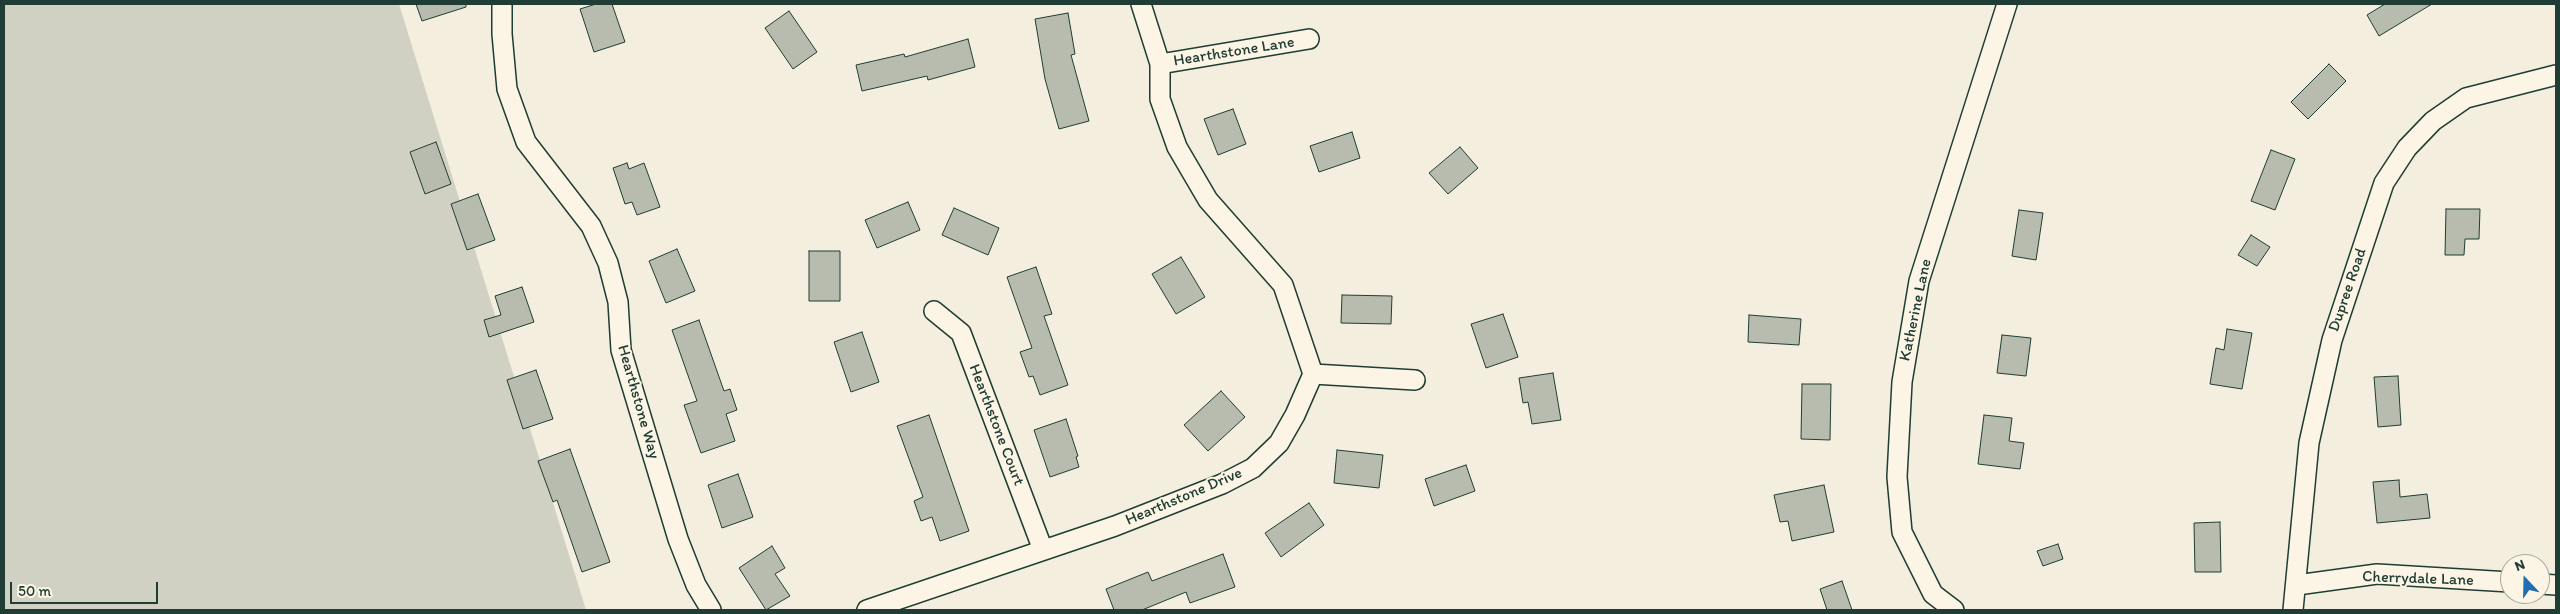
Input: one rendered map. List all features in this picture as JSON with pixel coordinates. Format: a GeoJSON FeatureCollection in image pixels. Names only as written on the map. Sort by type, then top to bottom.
{"type":"FeatureCollection","features":[{"type":"Feature","properties":{"kind":"street","name":"Hearthstone Way"},"geometry":{"type":"LineString","coordinates":[[502,4],[502,34],[507,89],[526,142],[590,226],[608,263],[618,302],[621,350],[678,539],[696,586],[711,610]]}},
{"type":"Feature","properties":{"kind":"street"},"geometry":{"type":"LineString","coordinates":[[1141,4],[1160,64],[1160,99],[1177,147],[1208,200],[1283,285],[1313,374],[1415,380]]}},
{"type":"Feature","properties":{"kind":"street","name":"Katherine Lane"},"geometry":{"type":"LineString","coordinates":[[1954,610],[1933,594],[1902,532],[1897,478],[1902,382],[1919,281],[2007,4]]}},
{"type":"Feature","properties":{"kind":"street","name":"Hearthstone Lane"},"geometry":{"type":"LineString","coordinates":[[1160,64],[1309,39]]}},
{"type":"Feature","properties":{"kind":"street","name":"Dupree Road"},"geometry":{"type":"LineString","coordinates":[[2293,610],[2297,585],[2309,442],[2332,340],[2384,183],[2407,148],[2426,128],[2466,98],[2556,75]]}},
{"type":"Feature","properties":{"kind":"street","name":"Hearthstone Court"},"geometry":{"type":"LineString","coordinates":[[934,311],[962,333],[1043,550]]}},
{"type":"Feature","properties":{"kind":"street","name":"Hearthstone Drive"},"geometry":{"type":"LineString","coordinates":[[867,610],[1115,526],[1222,484],[1253,468],[1278,443],[1295,415],[1313,374]]}},
{"type":"Feature","properties":{"kind":"street","name":"Cherrydale Lane"},"geometry":{"type":"LineString","coordinates":[[2297,585],[2377,574],[2500,581]]}},
{"type":"Feature","properties":{"kind":"shaded area"},"geometry":{"type":"Polygon","coordinates":[[[4,4],[399,4],[586,610],[4,610],[4,4]]]}},
{"type":"Feature","properties":{"kind":"building"},"geometry":{"type":"Polygon","coordinates":[[[416,4],[466,4],[466,7],[422,21],[416,4]]]}},
{"type":"Feature","properties":{"kind":"building"},"geometry":{"type":"Polygon","coordinates":[[[596,4],[612,4],[625,42],[594,52],[580,9],[596,4]]]}},
{"type":"Feature","properties":{"kind":"building"},"geometry":{"type":"Polygon","coordinates":[[[2385,4],[2432,4],[2379,36],[2367,15],[2385,4]]]}},
{"type":"Feature","properties":{"kind":"building"},"geometry":{"type":"Polygon","coordinates":[[[789,11],[817,52],[793,69],[765,28],[789,11]]]}},
{"type":"Feature","properties":{"kind":"building"},"geometry":{"type":"Polygon","coordinates":[[[1068,13],[1075,54],[1071,55],[1089,121],[1059,129],[1045,79],[1035,19],[1068,13]]]}},
{"type":"Feature","properties":{"kind":"building"},"geometry":{"type":"Polygon","coordinates":[[[968,39],[975,67],[928,80],[927,76],[862,91],[856,65],[904,54],[905,57],[968,39]]]}},
{"type":"Feature","properties":{"kind":"building"},"geometry":{"type":"Polygon","coordinates":[[[2329,64],[2346,81],[2308,119],[2291,102],[2329,64]]]}},
{"type":"Feature","properties":{"kind":"building"},"geometry":{"type":"Polygon","coordinates":[[[1233,109],[1246,144],[1218,155],[1204,119],[1233,109]]]}},
{"type":"Feature","properties":{"kind":"building"},"geometry":{"type":"Polygon","coordinates":[[[1352,132],[1360,158],[1319,172],[1310,146],[1352,132]]]}},
{"type":"Feature","properties":{"kind":"building"},"geometry":{"type":"Polygon","coordinates":[[[436,142],[451,184],[425,194],[410,152],[436,142]]]}},
{"type":"Feature","properties":{"kind":"building"},"geometry":{"type":"Polygon","coordinates":[[[1460,147],[1478,168],[1448,194],[1429,173],[1460,147]]]}},
{"type":"Feature","properties":{"kind":"building"},"geometry":{"type":"Polygon","coordinates":[[[2271,150],[2295,159],[2275,210],[2251,201],[2271,150]]]}},
{"type":"Feature","properties":{"kind":"building"},"geometry":{"type":"Polygon","coordinates":[[[627,163],[629,169],[644,163],[660,207],[637,215],[632,202],[625,204],[613,168],[627,163]]]}},
{"type":"Feature","properties":{"kind":"building"},"geometry":{"type":"Polygon","coordinates":[[[478,194],[495,240],[467,250],[451,204],[478,194]]]}},
{"type":"Feature","properties":{"kind":"building"},"geometry":{"type":"Polygon","coordinates":[[[908,202],[920,230],[877,248],[865,220],[908,202]]]}},
{"type":"Feature","properties":{"kind":"building"},"geometry":{"type":"Polygon","coordinates":[[[954,208],[999,228],[988,255],[942,235],[954,208]]]}},
{"type":"Feature","properties":{"kind":"building"},"geometry":{"type":"Polygon","coordinates":[[[2446,209],[2480,209],[2479,239],[2465,239],[2464,255],[2445,255],[2446,209]]]}},
{"type":"Feature","properties":{"kind":"building"},"geometry":{"type":"Polygon","coordinates":[[[2019,210],[2043,213],[2036,260],[2012,256],[2019,210]]]}},
{"type":"Feature","properties":{"kind":"building"},"geometry":{"type":"Polygon","coordinates":[[[2251,235],[2270,247],[2257,266],[2238,255],[2251,235]]]}},
{"type":"Feature","properties":{"kind":"building"},"geometry":{"type":"Polygon","coordinates":[[[677,249],[695,291],[666,303],[649,261],[677,249]]]}},
{"type":"Feature","properties":{"kind":"building"},"geometry":{"type":"Polygon","coordinates":[[[809,251],[840,251],[840,301],[809,301],[809,251]]]}},
{"type":"Feature","properties":{"kind":"building"},"geometry":{"type":"Polygon","coordinates":[[[1181,257],[1205,297],[1176,314],[1152,274],[1181,257]]]}},
{"type":"Feature","properties":{"kind":"building"},"geometry":{"type":"Polygon","coordinates":[[[1036,267],[1052,314],[1044,316],[1068,385],[1040,395],[1033,376],[1029,377],[1020,352],[1032,348],[1007,277],[1036,267]]]}},
{"type":"Feature","properties":{"kind":"building"},"geometry":{"type":"Polygon","coordinates":[[[522,287],[534,322],[489,337],[484,320],[501,315],[495,296],[522,287]]]}},
{"type":"Feature","properties":{"kind":"building"},"geometry":{"type":"Polygon","coordinates":[[[1342,295],[1392,296],[1391,324],[1341,323],[1342,295]]]}},
{"type":"Feature","properties":{"kind":"building"},"geometry":{"type":"Polygon","coordinates":[[[1503,314],[1518,357],[1486,368],[1471,324],[1503,314]]]}},
{"type":"Feature","properties":{"kind":"building"},"geometry":{"type":"Polygon","coordinates":[[[1749,315],[1801,319],[1799,345],[1748,342],[1749,315]]]}},
{"type":"Feature","properties":{"kind":"building"},"geometry":{"type":"Polygon","coordinates":[[[699,320],[724,391],[730,389],[737,410],[726,414],[735,441],[701,453],[684,405],[697,401],[672,330],[699,320]]]}},
{"type":"Feature","properties":{"kind":"building"},"geometry":{"type":"Polygon","coordinates":[[[2227,329],[2252,333],[2242,389],[2210,384],[2216,348],[2224,350],[2227,329]]]}},
{"type":"Feature","properties":{"kind":"building"},"geometry":{"type":"Polygon","coordinates":[[[862,332],[879,382],[851,392],[834,342],[862,332]]]}},
{"type":"Feature","properties":{"kind":"building"},"geometry":{"type":"Polygon","coordinates":[[[2002,335],[2031,338],[2026,376],[1997,373],[2002,335]]]}},
{"type":"Feature","properties":{"kind":"building"},"geometry":{"type":"Polygon","coordinates":[[[536,370],[553,419],[523,429],[507,380],[536,370]]]}},
{"type":"Feature","properties":{"kind":"building"},"geometry":{"type":"Polygon","coordinates":[[[1553,373],[1561,420],[1532,424],[1528,402],[1523,403],[1519,378],[1553,373]]]}},
{"type":"Feature","properties":{"kind":"building"},"geometry":{"type":"Polygon","coordinates":[[[2398,376],[2401,425],[2378,427],[2374,377],[2398,376]]]}},
{"type":"Feature","properties":{"kind":"building"},"geometry":{"type":"Polygon","coordinates":[[[1802,384],[1831,384],[1830,440],[1801,439],[1802,384]]]}},
{"type":"Feature","properties":{"kind":"building"},"geometry":{"type":"Polygon","coordinates":[[[1221,391],[1245,417],[1208,451],[1184,425],[1221,391]]]}},
{"type":"Feature","properties":{"kind":"building"},"geometry":{"type":"Polygon","coordinates":[[[929,415],[969,531],[940,541],[932,517],[921,521],[914,501],[923,497],[897,426],[929,415]]]}},
{"type":"Feature","properties":{"kind":"building"},"geometry":{"type":"Polygon","coordinates":[[[1984,415],[2012,418],[2009,441],[2024,443],[2020,469],[1978,464],[1984,415]]]}},
{"type":"Feature","properties":{"kind":"building"},"geometry":{"type":"Polygon","coordinates":[[[1066,419],[1078,456],[1076,457],[1079,467],[1050,477],[1034,430],[1066,419]]]}},
{"type":"Feature","properties":{"kind":"building"},"geometry":{"type":"Polygon","coordinates":[[[570,449],[610,562],[582,572],[557,500],[553,502],[538,461],[570,449]]]}},
{"type":"Feature","properties":{"kind":"building"},"geometry":{"type":"Polygon","coordinates":[[[1337,450],[1383,455],[1379,488],[1334,483],[1337,450]]]}},
{"type":"Feature","properties":{"kind":"building"},"geometry":{"type":"Polygon","coordinates":[[[1466,465],[1475,491],[1434,506],[1425,479],[1466,465]]]}},
{"type":"Feature","properties":{"kind":"building"},"geometry":{"type":"Polygon","coordinates":[[[738,474],[753,517],[722,528],[708,485],[738,474]]]}},
{"type":"Feature","properties":{"kind":"building"},"geometry":{"type":"Polygon","coordinates":[[[2399,480],[2400,497],[2427,494],[2430,518],[2377,523],[2373,482],[2399,480]]]}},
{"type":"Feature","properties":{"kind":"building"},"geometry":{"type":"Polygon","coordinates":[[[1824,485],[1834,532],[1792,541],[1788,521],[1780,522],[1774,495],[1824,485]]]}},
{"type":"Feature","properties":{"kind":"building"},"geometry":{"type":"Polygon","coordinates":[[[1309,503],[1324,525],[1281,557],[1265,533],[1309,503]]]}},
{"type":"Feature","properties":{"kind":"building"},"geometry":{"type":"Polygon","coordinates":[[[2220,522],[2221,572],[2195,572],[2194,523],[2220,522]]]}},
{"type":"Feature","properties":{"kind":"building"},"geometry":{"type":"Polygon","coordinates":[[[2058,544],[2063,559],[2043,566],[2037,551],[2058,544]]]}},
{"type":"Feature","properties":{"kind":"building"},"geometry":{"type":"Polygon","coordinates":[[[772,546],[785,568],[775,574],[790,596],[766,610],[739,568],[772,546]]]}},
{"type":"Feature","properties":{"kind":"building"},"geometry":{"type":"Polygon","coordinates":[[[1223,554],[1235,587],[1190,603],[1186,592],[1142,610],[1114,610],[1106,589],[1148,572],[1152,581],[1223,554]]]}},
{"type":"Feature","properties":{"kind":"building"},"geometry":{"type":"Polygon","coordinates":[[[1842,581],[1852,610],[1827,610],[1820,589],[1842,581]]]}}]}
